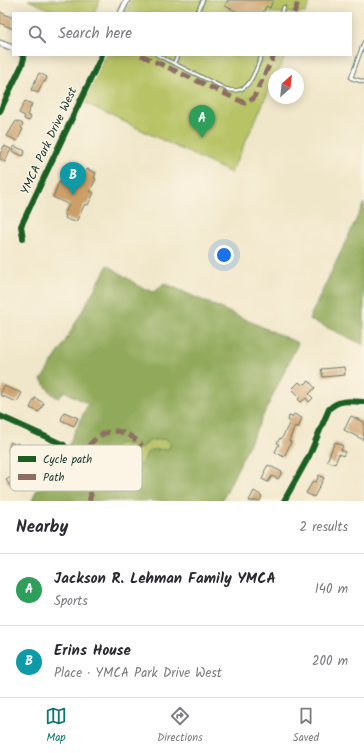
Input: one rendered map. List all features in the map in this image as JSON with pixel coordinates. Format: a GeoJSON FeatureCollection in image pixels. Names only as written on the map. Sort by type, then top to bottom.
{"type":"FeatureCollection","features":[{"type":"Feature","properties":{"kind":"street"},"geometry":{"type":"LineString","coordinates":[[121,12],[127,0]]}},
{"type":"Feature","properties":{"kind":"street"},"geometry":{"type":"LineString","coordinates":[[0,43],[12,48]]}},
{"type":"Feature","properties":{"kind":"street"},"geometry":{"type":"LineString","coordinates":[[0,111],[22,65],[23,56]]}},
{"type":"Feature","properties":{"kind":"street","name":"YMCA Park Drive West"},"geometry":{"type":"LineString","coordinates":[[23,238],[21,226],[102,56]]}},
{"type":"Feature","properties":{"kind":"street"},"geometry":{"type":"LineString","coordinates":[[284,501],[309,456],[328,409],[341,401],[364,402]]}},
{"type":"Feature","properties":{"kind":"street"},"geometry":{"type":"LineString","coordinates":[[1,418],[64,444]]}},
{"type":"Feature","properties":{"kind":"lane"},"geometry":{"type":"LineString","coordinates":[[197,12],[203,0]]}},
{"type":"Feature","properties":{"kind":"lane"},"geometry":{"type":"LineString","coordinates":[[282,12],[284,7]]}},
{"type":"Feature","properties":{"kind":"lane"},"geometry":{"type":"LineString","coordinates":[[364,42],[351,78],[364,82]]}},
{"type":"Feature","properties":{"kind":"lane"},"geometry":{"type":"LineString","coordinates":[[159,56],[226,88],[238,91],[242,90],[248,85],[262,56]]}},
{"type":"Feature","properties":{"kind":"lane"},"geometry":{"type":"LineString","coordinates":[[174,63],[178,56]]}},
{"type":"Feature","properties":{"kind":"green space"},"geometry":{"type":"Polygon","coordinates":[[[28,0],[100,0],[94,12],[56,12],[28,0]]]}},
{"type":"Feature","properties":{"kind":"green space"},"geometry":{"type":"Polygon","coordinates":[[[131,0],[311,0],[305,12],[125,12],[131,0]]]}},
{"type":"Feature","properties":{"kind":"green space"},"geometry":{"type":"Polygon","coordinates":[[[105,56],[286,56],[280,68],[268,68],[268,93],[231,173],[83,102],[105,56]]]}},
{"type":"Feature","properties":{"kind":"green space"},"geometry":{"type":"Polygon","coordinates":[[[364,203],[364,345],[309,319],[364,203]]]}},
{"type":"Feature","properties":{"kind":"green space"},"geometry":{"type":"Polygon","coordinates":[[[108,265],[139,286],[154,292],[164,283],[298,343],[222,501],[32,501],[36,491],[142,491],[142,463],[146,454],[150,450],[168,449],[171,444],[166,439],[151,440],[142,446],[142,445],[126,444],[68,445],[88,404],[64,391],[59,398],[53,395],[41,380],[62,347],[108,265]]]}},
{"type":"Feature","properties":{"kind":"green space"},"geometry":{"type":"Polygon","coordinates":[[[166,439],[171,444],[168,449],[150,451],[142,463],[142,447],[151,440],[166,439]]]}},
{"type":"Feature","properties":{"kind":"green space"},"geometry":{"type":"Polygon","coordinates":[[[118,443],[131,445],[116,445],[118,443]]]}},
{"type":"Feature","properties":{"kind":"building"},"geometry":{"type":"Polygon","coordinates":[[[228,0],[273,0],[270,8],[266,6],[263,12],[238,12],[225,6],[228,0]]]}},
{"type":"Feature","properties":{"kind":"building"},"geometry":{"type":"Polygon","coordinates":[[[0,12],[12,18],[12,29],[0,23],[0,12]]]}},
{"type":"Feature","properties":{"kind":"building"},"geometry":{"type":"Polygon","coordinates":[[[39,73],[47,77],[38,93],[31,90],[39,73]]]}},
{"type":"Feature","properties":{"kind":"building"},"geometry":{"type":"Polygon","coordinates":[[[25,101],[32,104],[27,115],[31,117],[29,121],[24,119],[25,116],[19,113],[25,101]]]}},
{"type":"Feature","properties":{"kind":"building"},"geometry":{"type":"Polygon","coordinates":[[[16,121],[23,124],[21,128],[23,129],[17,141],[7,136],[16,121]]]}},
{"type":"Feature","properties":{"kind":"building"},"geometry":{"type":"Polygon","coordinates":[[[4,146],[11,149],[5,162],[0,159],[0,154],[4,146]]]}},
{"type":"Feature","properties":{"kind":"building"},"geometry":{"type":"Polygon","coordinates":[[[14,146],[25,151],[23,156],[12,151],[14,146]]]}},
{"type":"Feature","properties":{"kind":"building"},"geometry":{"type":"Polygon","coordinates":[[[87,169],[96,173],[94,178],[96,179],[90,191],[94,193],[88,205],[85,204],[77,220],[75,222],[71,221],[65,218],[66,215],[64,214],[69,205],[53,197],[59,182],[61,182],[63,177],[80,183],[87,169]]]}},
{"type":"Feature","properties":{"kind":"building"},"geometry":{"type":"Polygon","coordinates":[[[344,367],[345,375],[323,377],[321,369],[344,367]]]}},
{"type":"Feature","properties":{"kind":"building"},"geometry":{"type":"Polygon","coordinates":[[[309,381],[315,388],[309,394],[313,398],[309,402],[306,398],[301,402],[298,399],[300,397],[292,389],[299,382],[302,385],[309,381]]]}},
{"type":"Feature","properties":{"kind":"building"},"geometry":{"type":"Polygon","coordinates":[[[4,386],[22,393],[17,402],[0,395],[4,386]]]}},
{"type":"Feature","properties":{"kind":"building"},"geometry":{"type":"Polygon","coordinates":[[[35,398],[44,403],[39,412],[30,408],[35,398]]]}},
{"type":"Feature","properties":{"kind":"building"},"geometry":{"type":"Polygon","coordinates":[[[64,412],[78,418],[74,426],[61,420],[64,412]]]}},
{"type":"Feature","properties":{"kind":"building"},"geometry":{"type":"Polygon","coordinates":[[[294,414],[302,418],[298,428],[295,426],[289,441],[291,442],[284,457],[275,452],[279,444],[277,443],[283,436],[290,422],[288,421],[289,416],[292,417],[294,414]]]}},
{"type":"Feature","properties":{"kind":"building"},"geometry":{"type":"Polygon","coordinates":[[[351,416],[364,422],[364,440],[344,430],[351,416]]]}},
{"type":"Feature","properties":{"kind":"building"},"geometry":{"type":"Polygon","coordinates":[[[11,442],[16,445],[10,445],[10,451],[8,450],[11,442]]]}},
{"type":"Feature","properties":{"kind":"building"},"geometry":{"type":"Polygon","coordinates":[[[335,442],[343,446],[341,450],[345,452],[343,456],[339,454],[335,464],[327,461],[335,442]]]}},
{"type":"Feature","properties":{"kind":"building"},"geometry":{"type":"Polygon","coordinates":[[[268,465],[282,472],[278,479],[272,476],[268,482],[262,479],[268,465]]]}},
{"type":"Feature","properties":{"kind":"building"},"geometry":{"type":"Polygon","coordinates":[[[319,475],[324,478],[314,497],[306,493],[313,481],[316,482],[319,475]]]}},
{"type":"Feature","properties":{"kind":"building"},"geometry":{"type":"Polygon","coordinates":[[[10,478],[10,486],[6,480],[10,478]]]}},
{"type":"Feature","properties":{"kind":"building"},"geometry":{"type":"Polygon","coordinates":[[[254,491],[262,496],[260,501],[249,501],[254,491]]]}},
{"type":"Feature","properties":{"kind":"marked path"},"geometry":{"type":"LineString","coordinates":[[294,12],[299,0]]}},
{"type":"Feature","properties":{"kind":"marked path"},"geometry":{"type":"LineString","coordinates":[[143,56],[245,103],[253,99],[274,56]]}},
{"type":"Feature","properties":{"kind":"marked path"},"geometry":{"type":"LineString","coordinates":[[89,445],[98,437],[111,431],[124,433],[136,440],[141,445]]}},
{"type":"Feature","properties":{"kind":"marked path"},"geometry":{"type":"LineString","coordinates":[[89,491],[91,495],[89,501]]}},
{"type":"Feature","properties":{"kind":"cycle path"},"geometry":{"type":"LineString","coordinates":[[0,111],[22,65],[24,58],[23,56]]}},
{"type":"Feature","properties":{"kind":"cycle path"},"geometry":{"type":"LineString","coordinates":[[23,238],[21,226],[102,56]]}},
{"type":"Feature","properties":{"kind":"cycle path"},"geometry":{"type":"LineString","coordinates":[[284,501],[309,456],[329,409],[341,402],[364,402]]}},
{"type":"Feature","properties":{"kind":"cycle path"},"geometry":{"type":"LineString","coordinates":[[0,416],[64,445]]}},
{"type":"Feature","properties":{"kind":"place","name":"Jackson R. Lehman Family YMCA"},"geometry":{"type":"Point","coordinates":[202,138]}},
{"type":"Feature","properties":{"kind":"place","name":"Erins House"},"geometry":{"type":"Point","coordinates":[73,195]}}]}
